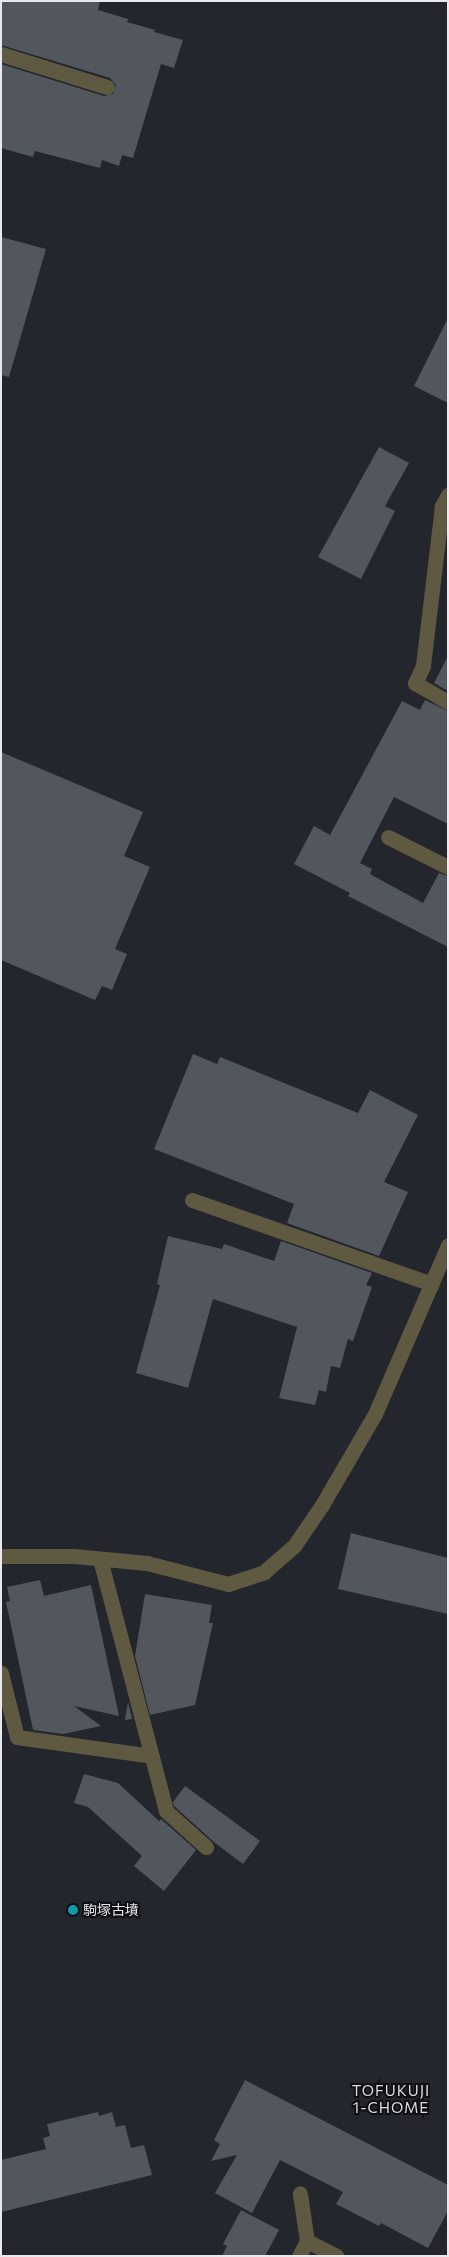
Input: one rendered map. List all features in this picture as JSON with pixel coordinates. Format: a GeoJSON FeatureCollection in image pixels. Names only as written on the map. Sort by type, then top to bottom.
{"type":"FeatureCollection","features":[{"type":"Feature","properties":{"kind":"street"},"geometry":{"type":"LineString","coordinates":[[1,54],[107,87]]}},
{"type":"Feature","properties":{"kind":"street"},"geometry":{"type":"LineString","coordinates":[[448,495],[442,506],[424,666],[415,683],[448,702]]}},
{"type":"Feature","properties":{"kind":"street"},"geometry":{"type":"LineString","coordinates":[[388,837],[448,867]]}},
{"type":"Feature","properties":{"kind":"street"},"geometry":{"type":"LineString","coordinates":[[192,1200],[432,1284]]}},
{"type":"Feature","properties":{"kind":"street"},"geometry":{"type":"LineString","coordinates":[[1,1556],[100,1558],[147,1563],[228,1584],[264,1572],[294,1546],[322,1505],[375,1414],[448,1245]]}},
{"type":"Feature","properties":{"kind":"street"},"geometry":{"type":"LineString","coordinates":[[100,1558],[166,1811],[206,1846]]}},
{"type":"Feature","properties":{"kind":"street"},"geometry":{"type":"LineString","coordinates":[[1,1672],[17,1737],[152,1756]]}},
{"type":"Feature","properties":{"kind":"street"},"geometry":{"type":"LineString","coordinates":[[299,2256],[307,2241],[300,2194]]}},
{"type":"Feature","properties":{"kind":"street"},"geometry":{"type":"LineString","coordinates":[[307,2241],[336,2256]]}},
{"type":"Feature","properties":{"kind":"building"},"geometry":{"type":"Polygon","coordinates":[[[1,1],[100,1],[98,10],[128,19],[127,22],[155,30],[154,32],[183,40],[174,68],[161,64],[133,158],[122,155],[119,166],[102,160],[100,168],[35,151],[33,157],[1,148],[1,64],[104,96],[113,94],[116,85],[110,78],[1,45],[1,1]]]}},
{"type":"Feature","properties":{"kind":"building"},"geometry":{"type":"Polygon","coordinates":[[[1,237],[46,249],[9,377],[1,375],[1,237]]]}},
{"type":"Feature","properties":{"kind":"building"},"geometry":{"type":"Polygon","coordinates":[[[448,318],[448,403],[414,386],[448,318]]]}},
{"type":"Feature","properties":{"kind":"building"},"geometry":{"type":"Polygon","coordinates":[[[379,447],[409,463],[385,506],[395,511],[361,579],[318,557],[379,447]]]}},
{"type":"Feature","properties":{"kind":"building"},"geometry":{"type":"Polygon","coordinates":[[[448,656],[448,691],[434,683],[448,656]]]}},
{"type":"Feature","properties":{"kind":"building"},"geometry":{"type":"Polygon","coordinates":[[[425,700],[448,711],[448,824],[394,797],[360,863],[372,869],[370,874],[423,903],[439,873],[448,876],[448,947],[348,896],[350,893],[294,864],[314,826],[330,835],[402,701],[420,710],[425,700]]]}},
{"type":"Feature","properties":{"kind":"building"},"geometry":{"type":"Polygon","coordinates":[[[1,752],[143,812],[124,856],[150,867],[115,949],[127,954],[112,990],[102,986],[95,1000],[1,960],[1,752]]]}},
{"type":"Feature","properties":{"kind":"building"},"geometry":{"type":"Polygon","coordinates":[[[193,1054],[217,1064],[220,1057],[358,1113],[370,1090],[418,1115],[384,1182],[408,1192],[379,1256],[287,1223],[294,1204],[154,1149],[193,1054]]]}},
{"type":"Feature","properties":{"kind":"building"},"geometry":{"type":"Polygon","coordinates":[[[168,1236],[222,1249],[224,1244],[274,1261],[281,1241],[372,1273],[366,1285],[372,1287],[353,1341],[348,1339],[340,1368],[331,1366],[326,1392],[319,1390],[315,1405],[279,1398],[297,1327],[213,1299],[188,1388],[136,1373],[160,1285],[157,1284],[168,1236]]]}},
{"type":"Feature","properties":{"kind":"building"},"geometry":{"type":"Polygon","coordinates":[[[351,1533],[448,1558],[448,1614],[338,1589],[351,1533]]]}},
{"type":"Feature","properties":{"kind":"building"},"geometry":{"type":"Polygon","coordinates":[[[40,1580],[44,1596],[91,1585],[119,1716],[74,1706],[101,1726],[63,1734],[33,1730],[6,1602],[10,1601],[7,1587],[40,1580]]]}},
{"type":"Feature","properties":{"kind":"building"},"geometry":{"type":"Polygon","coordinates":[[[145,1594],[212,1605],[209,1623],[213,1623],[195,1705],[150,1715],[135,1656],[145,1594]]]}},
{"type":"Feature","properties":{"kind":"building"},"geometry":{"type":"Polygon","coordinates":[[[128,1702],[132,1719],[125,1720],[128,1702]]]}},
{"type":"Feature","properties":{"kind":"building"},"geometry":{"type":"Polygon","coordinates":[[[84,1774],[118,1783],[159,1821],[161,1819],[196,1850],[164,1891],[134,1866],[142,1856],[88,1807],[74,1803],[84,1774]]]}},
{"type":"Feature","properties":{"kind":"building"},"geometry":{"type":"Polygon","coordinates":[[[185,1786],[260,1841],[243,1864],[215,1843],[174,1806],[173,1802],[185,1786]]]}},
{"type":"Feature","properties":{"kind":"building"},"geometry":{"type":"Polygon","coordinates":[[[245,2080],[448,2185],[448,2211],[428,2248],[381,2223],[379,2226],[336,2204],[343,2192],[280,2160],[252,2213],[215,2193],[237,2155],[211,2161],[220,2144],[214,2140],[245,2080]]]}},
{"type":"Feature","properties":{"kind":"building"},"geometry":{"type":"Polygon","coordinates":[[[98,2112],[99,2116],[112,2112],[116,2127],[125,2125],[131,2148],[144,2145],[152,2175],[1,2212],[1,2160],[46,2149],[43,2138],[50,2136],[47,2124],[98,2112]]]}},
{"type":"Feature","properties":{"kind":"building"},"geometry":{"type":"Polygon","coordinates":[[[241,2210],[279,2230],[265,2256],[222,2256],[227,2246],[223,2244],[241,2210]]]}},
{"type":"Feature","properties":{"kind":"place","name":"駒塚古墳"},"geometry":{"type":"Point","coordinates":[73,1910]}},
{"type":"Feature","properties":{"kind":"district","name":"TOFUKUJI 1-CHOME"},"geometry":{"type":"Point","coordinates":[391,2098]}}]}
